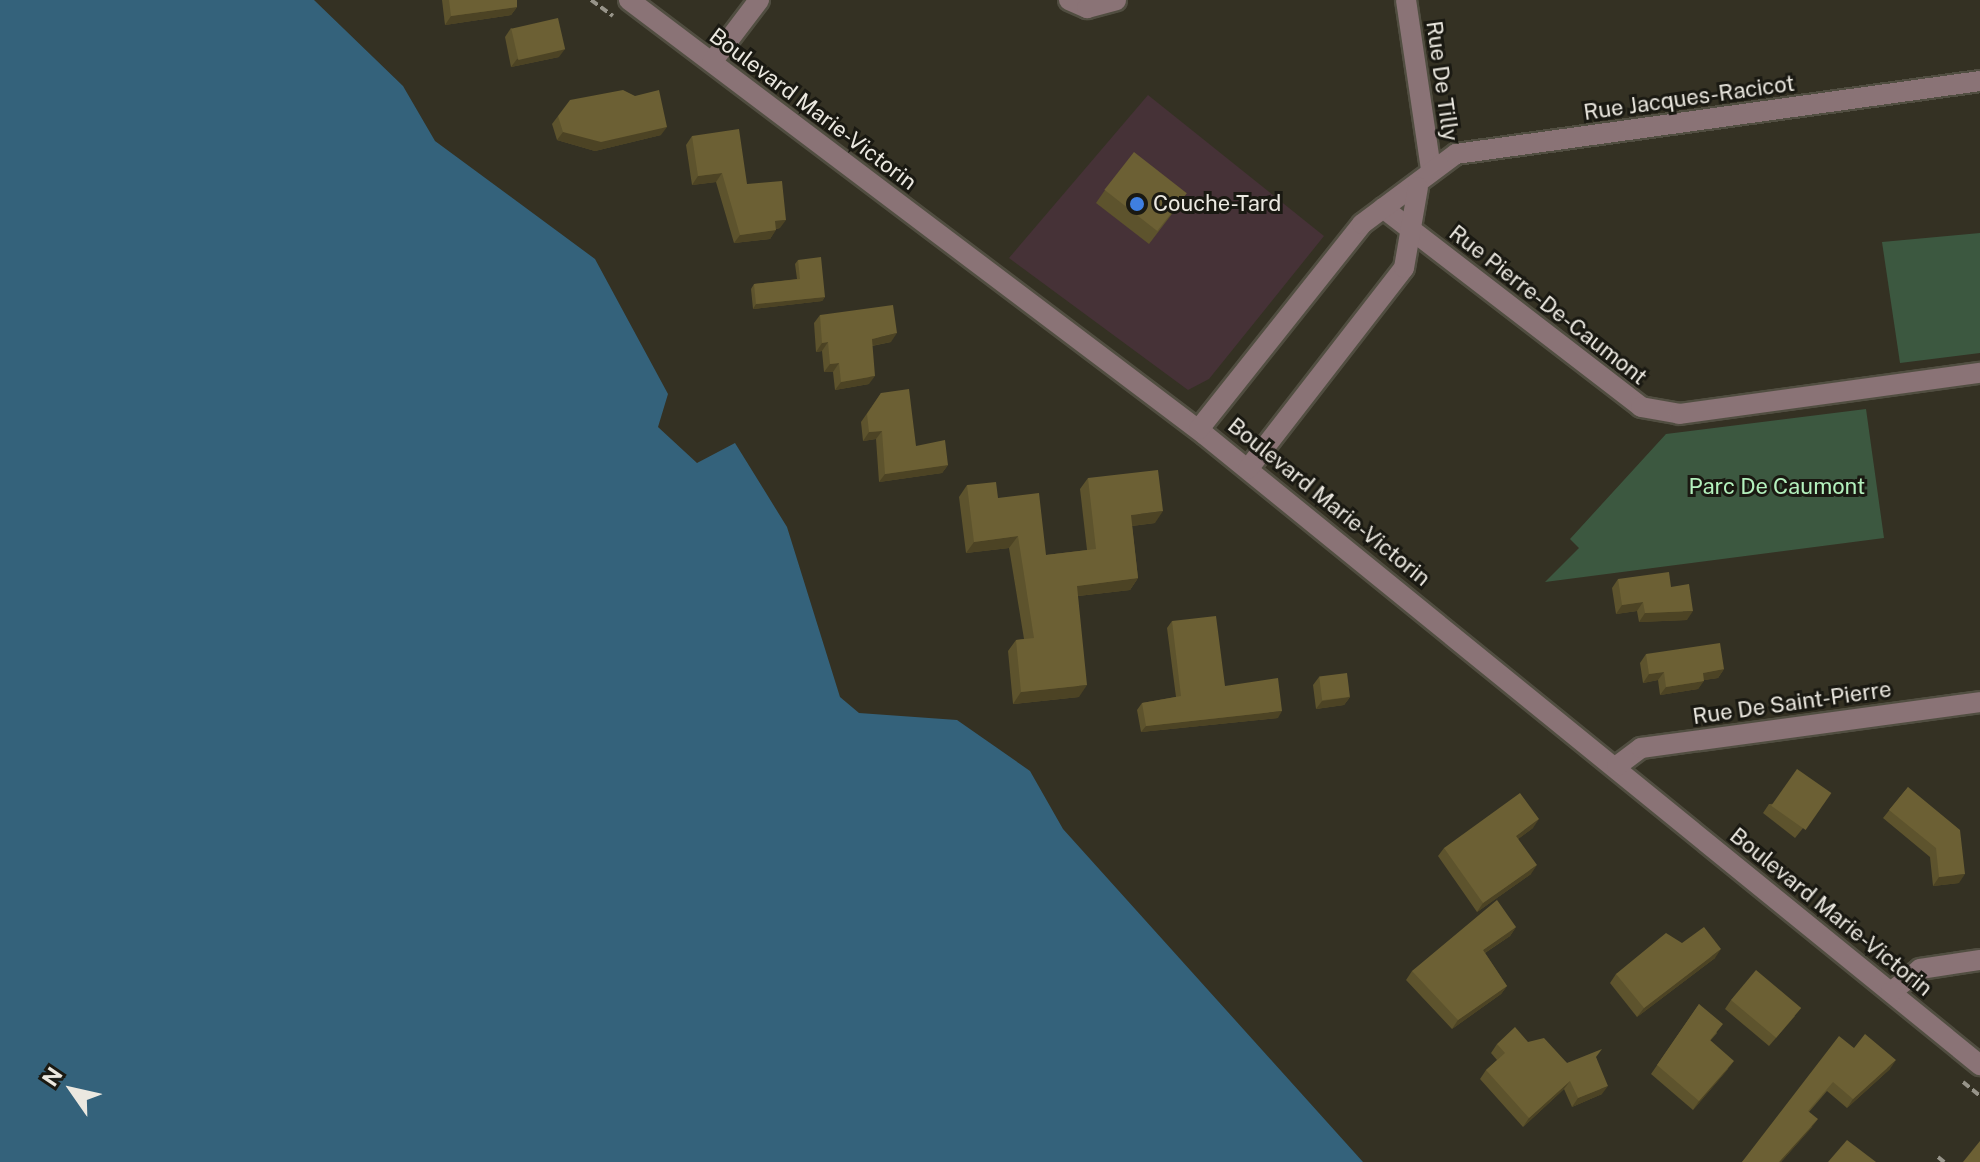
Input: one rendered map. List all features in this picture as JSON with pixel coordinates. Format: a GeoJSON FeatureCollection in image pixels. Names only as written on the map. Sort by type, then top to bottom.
{"type":"FeatureCollection","features":[{"type":"Feature","properties":{"kind":"street","name":"Boulevard Marie-Victorin"},"geometry":{"type":"LineString","coordinates":[[629,0],[1199,429],[1617,766],[1980,1065]]}},
{"type":"Feature","properties":{"kind":"street"},"geometry":{"type":"LineString","coordinates":[[712,62],[759,0]]}},
{"type":"Feature","properties":{"kind":"street"},"geometry":{"type":"LineString","coordinates":[[1069,0],[1087,8],[1116,0]]}},
{"type":"Feature","properties":{"kind":"street","name":"Rue De Tilly"},"geometry":{"type":"LineString","coordinates":[[1406,0],[1431,169]]}},
{"type":"Feature","properties":{"kind":"street","name":"Rue Jacques-Racicot"},"geometry":{"type":"LineString","coordinates":[[1199,429],[1362,224],[1418,187],[1431,169],[1456,154],[1980,81]]}},
{"type":"Feature","properties":{"kind":"street"},"geometry":{"type":"LineString","coordinates":[[1248,469],[1404,268],[1414,232],[1418,187]]}},
{"type":"Feature","properties":{"kind":"street","name":"Rue Pierre-De-Caumont"},"geometry":{"type":"LineString","coordinates":[[1383,208],[1622,397],[1664,413],[1980,373]]}},
{"type":"Feature","properties":{"kind":"street","name":"Rue De Saint-Pierre"},"geometry":{"type":"LineString","coordinates":[[1617,766],[1641,748],[1980,702]]}},
{"type":"Feature","properties":{"kind":"street"},"geometry":{"type":"LineString","coordinates":[[1891,992],[1920,969],[1980,960]]}},
{"type":"Feature","properties":{"kind":"path"},"geometry":{"type":"LineString","coordinates":[[591,0],[621,22]]}},
{"type":"Feature","properties":{"kind":"path"},"geometry":{"type":"LineString","coordinates":[[1956,1076],[1980,1096]]}},
{"type":"Feature","properties":{"kind":"path"},"geometry":{"type":"LineString","coordinates":[[1938,1157],[1944,1162]]}},
{"type":"Feature","properties":{"kind":"shaded area"},"geometry":{"type":"Polygon","coordinates":[[[1148,95],[1324,236],[1209,379],[1188,390],[1009,258],[1148,95]]]}},
{"type":"Feature","properties":{"kind":"green space"},"geometry":{"type":"Polygon","coordinates":[[[1980,233],[1980,353],[1900,363],[1882,242],[1980,233]]]}},
{"type":"Feature","properties":{"kind":"green space","name":"Parc De Caumont"},"geometry":{"type":"Polygon","coordinates":[[[1866,409],[1884,538],[1545,582],[1579,548],[1570,539],[1666,434],[1866,409]]]}},
{"type":"Feature","properties":{"kind":"water"},"geometry":{"type":"Polygon","coordinates":[[[0,0],[314,0],[403,86],[435,141],[595,259],[668,394],[658,427],[697,463],[735,443],[787,527],[840,697],[859,713],[957,720],[1030,771],[1063,829],[1363,1162],[0,1162],[0,0]]]}},
{"type":"Feature","properties":{"kind":"building"},"geometry":{"type":"Polygon","coordinates":[[[449,0],[517,0],[517,7],[451,16],[449,0]]]}},
{"type":"Feature","properties":{"kind":"building"},"geometry":{"type":"Polygon","coordinates":[[[558,18],[565,49],[518,60],[511,29],[558,18]]]}},
{"type":"Feature","properties":{"kind":"building"},"geometry":{"type":"Polygon","coordinates":[[[623,90],[635,96],[659,90],[667,127],[601,142],[563,132],[558,116],[570,100],[623,90]]]}},
{"type":"Feature","properties":{"kind":"building"},"geometry":{"type":"Polygon","coordinates":[[[739,129],[747,184],[782,181],[786,220],[775,221],[776,230],[740,235],[722,173],[698,176],[692,136],[739,129]]]}},
{"type":"Feature","properties":{"kind":"building","name":"Couche-Tard"},"geometry":{"type":"Polygon","coordinates":[[[1134,152],[1187,193],[1157,231],[1104,190],[1134,152]]]}},
{"type":"Feature","properties":{"kind":"building"},"geometry":{"type":"Polygon","coordinates":[[[821,257],[825,297],[756,304],[754,284],[800,279],[798,260],[821,257]]]}},
{"type":"Feature","properties":{"kind":"building"},"geometry":{"type":"Polygon","coordinates":[[[893,305],[897,333],[872,339],[875,376],[841,382],[839,363],[830,364],[828,342],[822,343],[820,315],[893,305]]]}},
{"type":"Feature","properties":{"kind":"building"},"geometry":{"type":"Polygon","coordinates":[[[909,389],[916,446],[945,440],[948,465],[885,474],[882,431],[869,432],[867,414],[881,393],[909,389]]]}},
{"type":"Feature","properties":{"kind":"building"},"geometry":{"type":"Polygon","coordinates":[[[1158,470],[1163,511],[1131,515],[1138,578],[1077,586],[1087,685],[1021,692],[1016,640],[1034,638],[1018,536],[974,542],[967,485],[996,482],[998,498],[1039,493],[1046,555],[1096,549],[1088,478],[1158,470]]]}},
{"type":"Feature","properties":{"kind":"building"},"geometry":{"type":"Polygon","coordinates":[[[1669,572],[1671,587],[1689,584],[1693,611],[1645,613],[1643,602],[1622,605],[1618,579],[1669,572]]]}},
{"type":"Feature","properties":{"kind":"building"},"geometry":{"type":"Polygon","coordinates":[[[1216,616],[1225,686],[1278,678],[1282,711],[1146,726],[1142,703],[1181,696],[1172,621],[1216,616]]]}},
{"type":"Feature","properties":{"kind":"building"},"geometry":{"type":"Polygon","coordinates":[[[1720,643],[1724,669],[1703,673],[1704,681],[1666,687],[1664,672],[1649,674],[1646,654],[1720,643]]]}},
{"type":"Feature","properties":{"kind":"building"},"geometry":{"type":"Polygon","coordinates":[[[1347,673],[1350,697],[1322,700],[1319,676],[1347,673]]]}},
{"type":"Feature","properties":{"kind":"building"},"geometry":{"type":"Polygon","coordinates":[[[1797,769],[1831,793],[1806,830],[1771,806],[1797,769]]]}},
{"type":"Feature","properties":{"kind":"building"},"geometry":{"type":"Polygon","coordinates":[[[1908,787],[1960,830],[1965,874],[1939,877],[1936,848],[1889,810],[1908,787]]]}},
{"type":"Feature","properties":{"kind":"building"},"geometry":{"type":"Polygon","coordinates":[[[1520,793],[1539,819],[1516,836],[1537,865],[1483,903],[1444,848],[1520,793]]]}},
{"type":"Feature","properties":{"kind":"building"},"geometry":{"type":"Polygon","coordinates":[[[1497,900],[1516,927],[1483,950],[1507,986],[1458,1020],[1412,971],[1497,900]]]}},
{"type":"Feature","properties":{"kind":"building"},"geometry":{"type":"Polygon","coordinates":[[[1704,927],[1721,949],[1644,1008],[1616,974],[1666,933],[1682,943],[1704,927]]]}},
{"type":"Feature","properties":{"kind":"building"},"geometry":{"type":"Polygon","coordinates":[[[1756,970],[1801,1008],[1776,1038],[1731,1000],[1756,970]]]}},
{"type":"Feature","properties":{"kind":"building"},"geometry":{"type":"Polygon","coordinates":[[[1699,1004],[1723,1024],[1710,1040],[1734,1061],[1699,1101],[1657,1065],[1699,1004]]]}},
{"type":"Feature","properties":{"kind":"building"},"geometry":{"type":"Polygon","coordinates":[[[1515,1027],[1528,1042],[1544,1038],[1567,1063],[1602,1049],[1596,1057],[1608,1086],[1578,1098],[1570,1081],[1529,1118],[1486,1070],[1505,1053],[1497,1044],[1515,1027]]]}},
{"type":"Feature","properties":{"kind":"building"},"geometry":{"type":"Polygon","coordinates":[[[1865,1034],[1896,1060],[1853,1099],[1833,1082],[1808,1111],[1818,1119],[1779,1162],[1742,1162],[1839,1036],[1854,1048],[1865,1034]]]}},
{"type":"Feature","properties":{"kind":"building"},"geometry":{"type":"Polygon","coordinates":[[[1847,1140],[1876,1162],[1828,1162],[1847,1140]]]}},
{"type":"Feature","properties":{"kind":"building"},"geometry":{"type":"Polygon","coordinates":[[[1980,1141],[1980,1162],[1963,1162],[1980,1141]]]}},
{"type":"Feature","properties":{"kind":"place","name":"Couche-Tard"},"geometry":{"type":"Point","coordinates":[1137,204]}}]}
